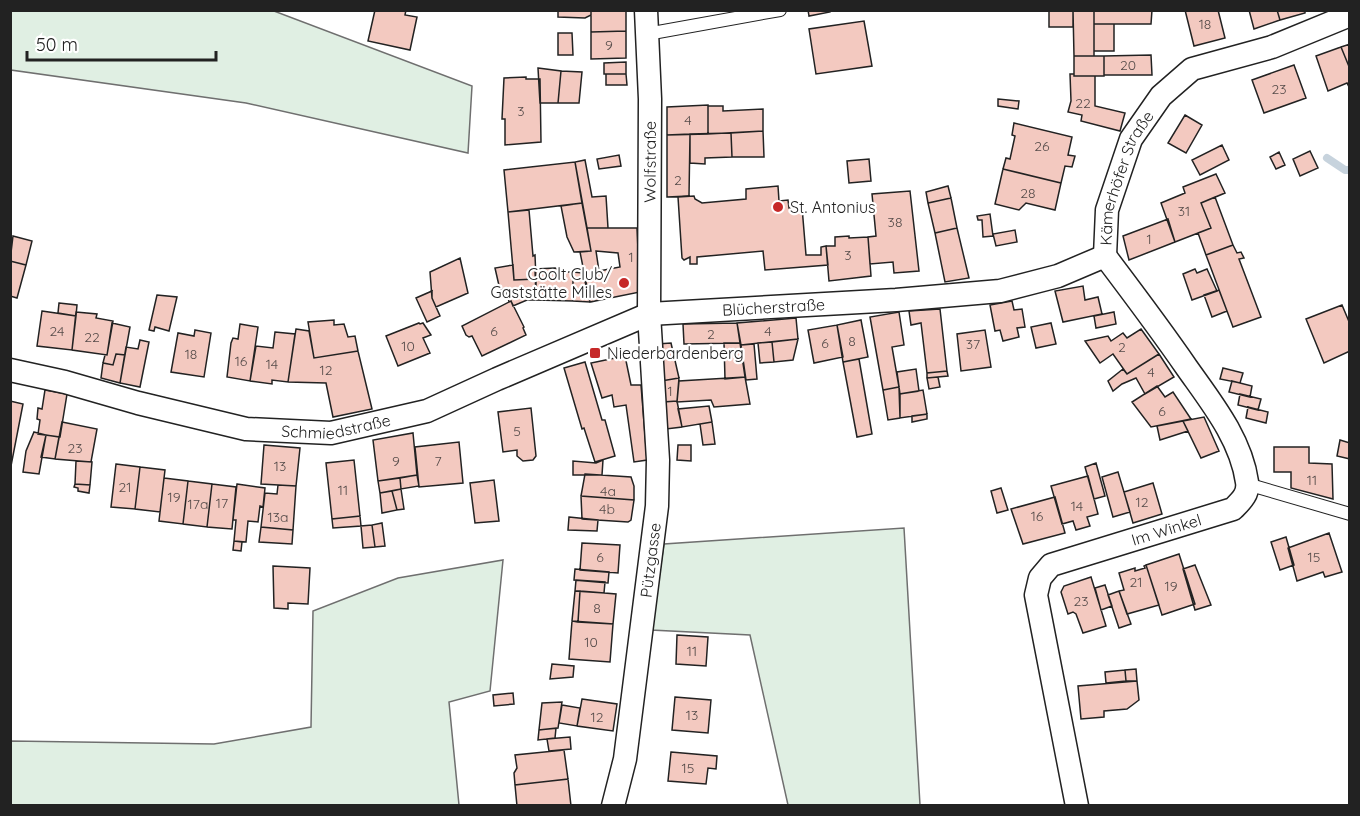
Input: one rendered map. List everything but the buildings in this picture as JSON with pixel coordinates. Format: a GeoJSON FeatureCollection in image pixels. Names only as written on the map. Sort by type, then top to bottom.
{"type":"FeatureCollection","features":[{"type":"Feature","properties":{"kind":"street","name":"Wolfstraße"},"geometry":{"type":"LineString","coordinates":[[646,10],[650,99],[649,314]]}},
{"type":"Feature","properties":{"kind":"street","name":"Kämerhöfer Straße"},"geometry":{"type":"LineString","coordinates":[[896,300],[1000,291],[1058,276],[1105,256],[1107,210],[1131,139],[1161,96],[1192,69],[1272,47],[1350,15]]}},
{"type":"Feature","properties":{"kind":"street"},"geometry":{"type":"LineString","coordinates":[[1105,256],[1221,416],[1238,452],[1247,484]]}},
{"type":"Feature","properties":{"kind":"street","name":"Blücherstraße"},"geometry":{"type":"LineString","coordinates":[[649,314],[896,300]]}},
{"type":"Feature","properties":{"kind":"street","name":"Schmiedstraße"},"geometry":{"type":"LineString","coordinates":[[10,370],[65,381],[138,403],[246,429],[331,433],[427,411],[649,314]]}},
{"type":"Feature","properties":{"kind":"street","name":"Pützgasse"},"geometry":{"type":"LineString","coordinates":[[613,806],[625,759],[657,506],[658,460],[649,314]]}},
{"type":"Feature","properties":{"kind":"street","name":"Im Winkel"},"geometry":{"type":"LineString","coordinates":[[1077,806],[1036,595],[1040,578],[1051,565],[1233,509],[1244,498],[1247,484]]}},
{"type":"Feature","properties":{"kind":"lane"},"geometry":{"type":"LineString","coordinates":[[647,34],[780,10]]}},
{"type":"Feature","properties":{"kind":"lane"},"geometry":{"type":"LineString","coordinates":[[1247,484],[1350,514]]}},
{"type":"Feature","properties":{"kind":"green space"},"geometry":{"type":"Polygon","coordinates":[[[11,10],[274,11],[472,86],[468,153],[246,103],[11,70],[11,10]]]}},
{"type":"Feature","properties":{"kind":"green space"},"geometry":{"type":"Polygon","coordinates":[[[904,528],[920,805],[788,805],[750,635],[651,630],[664,544],[904,528]]]}},
{"type":"Feature","properties":{"kind":"green space"},"geometry":{"type":"Polygon","coordinates":[[[503,560],[490,691],[449,702],[459,805],[11,805],[11,741],[214,744],[311,727],[313,611],[398,578],[503,560]]]}},
{"type":"Feature","properties":{"kind":"waterway"},"geometry":{"type":"LineString","coordinates":[[1327,158],[1345,170],[1350,170]]}},
{"type":"Feature","properties":{"kind":"place","name":"St. Antonius"},"geometry":{"type":"Point","coordinates":[778,207]}},
{"type":"Feature","properties":{"kind":"place","name":"Coolt Club/ Gaststätte Milles"},"geometry":{"type":"Point","coordinates":[624,283]}},
{"type":"Feature","properties":{"kind":"place","name":"Niederbardenberg"},"geometry":{"type":"Point","coordinates":[595,353]}}]}
